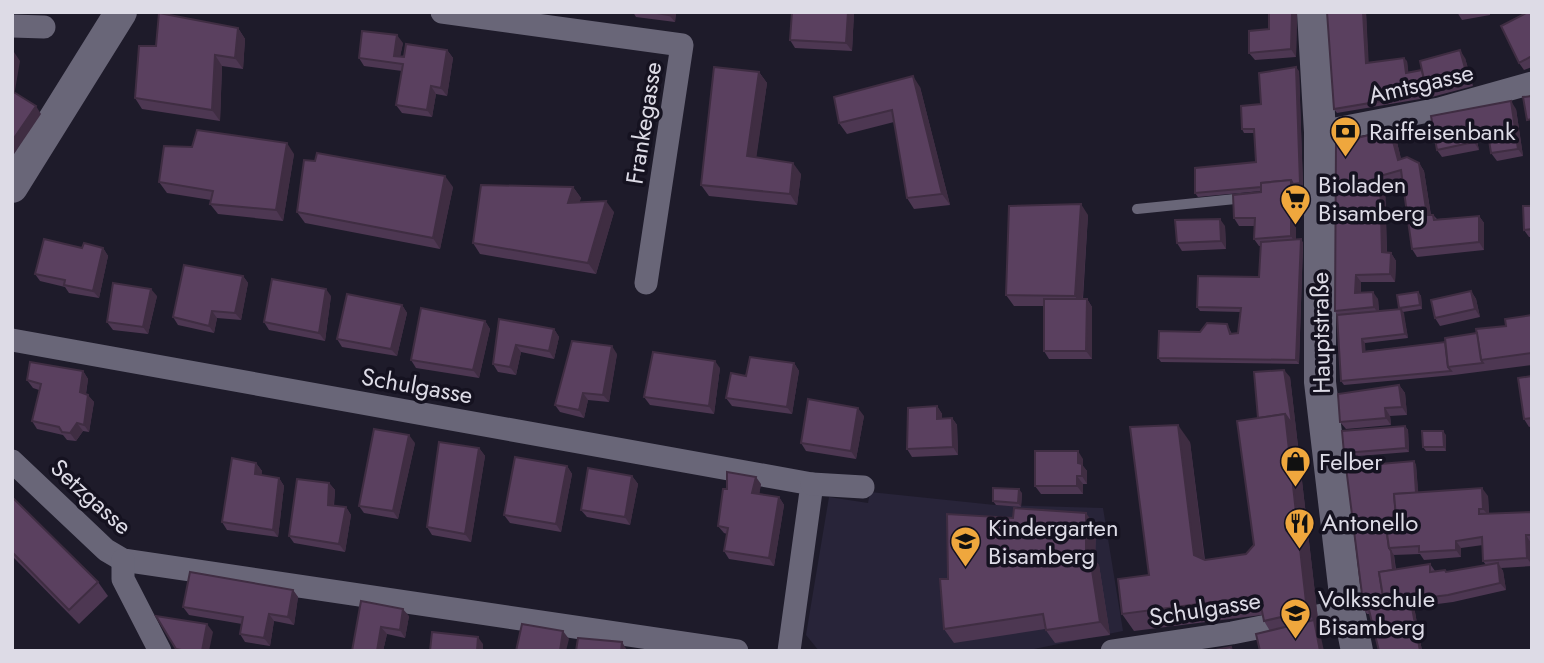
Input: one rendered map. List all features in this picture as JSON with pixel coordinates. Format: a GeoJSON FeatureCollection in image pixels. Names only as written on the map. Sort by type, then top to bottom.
{"type":"FeatureCollection","features":[{"type":"Feature","properties":{"kind":"main road"},"geometry":{"type":"LineString","coordinates":[[12,187],[121,12]]}},
{"type":"Feature","properties":{"kind":"main road","name":"Hauptstraße"},"geometry":{"type":"LineString","coordinates":[[1313,12],[1321,132],[1320,382],[1348,610],[1357,651]]}},
{"type":"Feature","properties":{"kind":"street","name":"Frankegasse"},"geometry":{"type":"LineString","coordinates":[[442,12],[682,44],[646,283]]}},
{"type":"Feature","properties":{"kind":"street"},"geometry":{"type":"LineString","coordinates":[[12,26],[44,27]]}},
{"type":"Feature","properties":{"kind":"street","name":"Amtsgasse"},"geometry":{"type":"LineString","coordinates":[[1321,132],[1439,108],[1532,83]]}},
{"type":"Feature","properties":{"kind":"street","name":"Schulgasse"},"geometry":{"type":"LineString","coordinates":[[12,340],[812,484],[863,487]]}},
{"type":"Feature","properties":{"kind":"street","name":"Setzgasse"},"geometry":{"type":"LineString","coordinates":[[12,461],[106,550],[123,559],[123,579],[160,651]]}},
{"type":"Feature","properties":{"kind":"street"},"geometry":{"type":"LineString","coordinates":[[789,651],[812,484]]}},
{"type":"Feature","properties":{"kind":"street"},"geometry":{"type":"LineString","coordinates":[[123,559],[737,651]]}},
{"type":"Feature","properties":{"kind":"street","name":"Schulgasse"},"geometry":{"type":"LineString","coordinates":[[1112,651],[1232,633],[1348,610]]}},
{"type":"Feature","properties":{"kind":"lane"},"geometry":{"type":"LineString","coordinates":[[1266,196],[1321,192]]}},
{"type":"Feature","properties":{"kind":"lane"},"geometry":{"type":"LineString","coordinates":[[1137,209],[1254,197]]}},
{"type":"Feature","properties":{"kind":"shaded area","name":"Kindergarten Bisamberg"},"geometry":{"type":"Polygon","coordinates":[[[870,492],[995,505],[1103,508],[1123,631],[1024,651],[819,651],[806,635],[829,497],[868,503],[870,492]]]}},
{"type":"Feature","properties":{"kind":"building"},"geometry":{"type":"Polygon","coordinates":[[[792,12],[848,12],[846,43],[790,40],[792,12]]]}},
{"type":"Feature","properties":{"kind":"building"},"geometry":{"type":"Polygon","coordinates":[[[1269,12],[1292,12],[1291,49],[1249,53],[1249,31],[1269,29],[1269,12]]]}},
{"type":"Feature","properties":{"kind":"building"},"geometry":{"type":"Polygon","coordinates":[[[1327,12],[1363,12],[1366,63],[1404,58],[1406,73],[1422,70],[1429,93],[1334,109],[1327,12]]]}},
{"type":"Feature","properties":{"kind":"building"},"geometry":{"type":"Polygon","coordinates":[[[1532,12],[1532,56],[1519,63],[1501,26],[1532,12]]]}},
{"type":"Feature","properties":{"kind":"building"},"geometry":{"type":"Polygon","coordinates":[[[159,13],[238,28],[235,58],[215,55],[212,110],[135,98],[139,46],[156,46],[159,13]]]}},
{"type":"Feature","properties":{"kind":"building"},"geometry":{"type":"Polygon","coordinates":[[[362,31],[397,35],[394,56],[404,57],[406,44],[447,50],[441,88],[431,86],[427,110],[396,105],[403,64],[359,58],[362,31]]]}},
{"type":"Feature","properties":{"kind":"building"},"geometry":{"type":"Polygon","coordinates":[[[1460,50],[1468,79],[1426,89],[1420,61],[1460,50]]]}},
{"type":"Feature","properties":{"kind":"building"},"geometry":{"type":"Polygon","coordinates":[[[714,67],[759,72],[747,156],[793,163],[790,194],[701,185],[714,67]]]}},
{"type":"Feature","properties":{"kind":"building"},"geometry":{"type":"Polygon","coordinates":[[[1296,67],[1300,183],[1293,184],[1291,180],[1261,183],[1261,187],[1195,193],[1195,168],[1256,162],[1254,129],[1242,129],[1241,106],[1261,104],[1259,73],[1296,67]]]}},
{"type":"Feature","properties":{"kind":"building"},"geometry":{"type":"Polygon","coordinates":[[[913,76],[942,194],[907,198],[892,110],[839,123],[834,97],[913,76]]]}},
{"type":"Feature","properties":{"kind":"building"},"geometry":{"type":"Polygon","coordinates":[[[12,91],[36,106],[12,141],[12,91]]]}},
{"type":"Feature","properties":{"kind":"building"},"geometry":{"type":"Polygon","coordinates":[[[1532,96],[1532,119],[1527,120],[1523,97],[1532,96]]]}},
{"type":"Feature","properties":{"kind":"building"},"geometry":{"type":"Polygon","coordinates":[[[1511,101],[1518,149],[1491,153],[1487,127],[1471,129],[1474,142],[1437,150],[1431,116],[1511,101]]]}},
{"type":"Feature","properties":{"kind":"building"},"geometry":{"type":"Polygon","coordinates":[[[197,130],[287,143],[276,210],[210,204],[213,191],[159,182],[164,146],[192,147],[197,130]]]}},
{"type":"Feature","properties":{"kind":"building"},"geometry":{"type":"Polygon","coordinates":[[[1390,130],[1398,160],[1407,157],[1419,163],[1427,215],[1433,215],[1434,220],[1479,216],[1479,242],[1412,249],[1401,170],[1380,176],[1382,252],[1391,253],[1390,274],[1356,275],[1355,293],[1373,292],[1374,307],[1335,311],[1336,143],[1390,130]]]}},
{"type":"Feature","properties":{"kind":"building"},"geometry":{"type":"Polygon","coordinates":[[[317,153],[445,176],[433,238],[297,212],[304,160],[315,161],[317,153]]]}},
{"type":"Feature","properties":{"kind":"building"},"geometry":{"type":"Polygon","coordinates":[[[1291,180],[1291,236],[1254,239],[1255,218],[1234,218],[1233,195],[1261,192],[1261,183],[1291,180]]]}},
{"type":"Feature","properties":{"kind":"building"},"geometry":{"type":"Polygon","coordinates":[[[481,185],[573,187],[568,203],[606,201],[588,263],[473,243],[481,185]]]}},
{"type":"Feature","properties":{"kind":"building"},"geometry":{"type":"Polygon","coordinates":[[[1081,204],[1075,296],[1006,295],[1009,206],[1081,204]]]}},
{"type":"Feature","properties":{"kind":"building"},"geometry":{"type":"Polygon","coordinates":[[[1523,206],[1532,206],[1532,229],[1524,230],[1523,206]]]}},
{"type":"Feature","properties":{"kind":"building"},"geometry":{"type":"Polygon","coordinates":[[[1220,219],[1221,241],[1177,243],[1175,220],[1220,219]]]}},
{"type":"Feature","properties":{"kind":"building"},"geometry":{"type":"Polygon","coordinates":[[[44,239],[82,248],[84,243],[103,248],[93,291],[64,285],[65,280],[35,274],[44,239]]]}},
{"type":"Feature","properties":{"kind":"building"},"geometry":{"type":"Polygon","coordinates":[[[1301,239],[1296,360],[1158,358],[1159,331],[1200,332],[1207,323],[1227,324],[1230,334],[1238,333],[1241,308],[1197,307],[1198,276],[1259,277],[1261,242],[1301,239]]]}},
{"type":"Feature","properties":{"kind":"building"},"geometry":{"type":"Polygon","coordinates":[[[184,265],[243,276],[235,313],[212,311],[209,326],[173,317],[184,265]]]}},
{"type":"Feature","properties":{"kind":"building"},"geometry":{"type":"Polygon","coordinates":[[[272,279],[326,289],[319,333],[264,322],[272,279]]]}},
{"type":"Feature","properties":{"kind":"building"},"geometry":{"type":"Polygon","coordinates":[[[113,283],[151,289],[143,327],[107,322],[113,283]]]}},
{"type":"Feature","properties":{"kind":"building"},"geometry":{"type":"Polygon","coordinates":[[[1471,291],[1475,309],[1435,318],[1431,300],[1471,291]]]}},
{"type":"Feature","properties":{"kind":"building"},"geometry":{"type":"Polygon","coordinates":[[[1418,292],[1420,305],[1399,308],[1397,295],[1418,292]]]}},
{"type":"Feature","properties":{"kind":"building"},"geometry":{"type":"Polygon","coordinates":[[[347,294],[402,305],[391,349],[337,339],[347,294]]]}},
{"type":"Feature","properties":{"kind":"building"},"geometry":{"type":"Polygon","coordinates":[[[1044,299],[1087,299],[1086,351],[1044,351],[1044,299]]]}},
{"type":"Feature","properties":{"kind":"building"},"geometry":{"type":"Polygon","coordinates":[[[421,308],[485,321],[473,370],[411,360],[421,308]]]}},
{"type":"Feature","properties":{"kind":"building"},"geometry":{"type":"Polygon","coordinates":[[[1401,309],[1405,334],[1362,339],[1363,352],[1445,342],[1448,367],[1451,371],[1341,381],[1337,315],[1401,309]]]}},
{"type":"Feature","properties":{"kind":"building"},"geometry":{"type":"Polygon","coordinates":[[[1532,315],[1532,353],[1481,360],[1476,329],[1506,326],[1505,319],[1532,315]]]}},
{"type":"Feature","properties":{"kind":"building"},"geometry":{"type":"Polygon","coordinates":[[[499,319],[554,329],[549,351],[516,345],[510,367],[493,364],[499,319]]]}},
{"type":"Feature","properties":{"kind":"building"},"geometry":{"type":"Polygon","coordinates":[[[1477,333],[1483,363],[1448,367],[1445,338],[1477,333]]]}},
{"type":"Feature","properties":{"kind":"building"},"geometry":{"type":"Polygon","coordinates":[[[572,341],[612,346],[603,395],[583,393],[579,410],[555,405],[572,341]]]}},
{"type":"Feature","properties":{"kind":"building"},"geometry":{"type":"Polygon","coordinates":[[[653,352],[715,361],[709,406],[644,397],[653,352]]]}},
{"type":"Feature","properties":{"kind":"building"},"geometry":{"type":"Polygon","coordinates":[[[750,357],[794,363],[787,407],[726,398],[731,373],[746,376],[750,357]]]}},
{"type":"Feature","properties":{"kind":"building"},"geometry":{"type":"Polygon","coordinates":[[[30,362],[83,371],[80,392],[88,395],[84,425],[77,423],[70,433],[62,432],[59,427],[32,421],[41,384],[27,380],[30,362]]]}},
{"type":"Feature","properties":{"kind":"building"},"geometry":{"type":"Polygon","coordinates":[[[1284,370],[1292,424],[1285,414],[1258,418],[1254,372],[1284,370]]]}},
{"type":"Feature","properties":{"kind":"building"},"geometry":{"type":"Polygon","coordinates":[[[1532,376],[1532,418],[1524,419],[1518,378],[1532,376]]]}},
{"type":"Feature","properties":{"kind":"building"},"geometry":{"type":"Polygon","coordinates":[[[1399,385],[1402,407],[1385,408],[1386,418],[1340,422],[1338,394],[1399,385]]]}},
{"type":"Feature","properties":{"kind":"building"},"geometry":{"type":"Polygon","coordinates":[[[808,399],[858,408],[851,451],[801,443],[808,399]]]}},
{"type":"Feature","properties":{"kind":"building"},"geometry":{"type":"Polygon","coordinates":[[[937,406],[937,419],[952,418],[953,447],[907,449],[908,408],[937,406]]]}},
{"type":"Feature","properties":{"kind":"building"},"geometry":{"type":"Polygon","coordinates":[[[1285,414],[1307,611],[1264,621],[1259,596],[1122,614],[1118,579],[1149,575],[1130,427],[1178,425],[1194,555],[1205,560],[1246,554],[1254,545],[1237,421],[1285,414]]]}},
{"type":"Feature","properties":{"kind":"building"},"geometry":{"type":"Polygon","coordinates":[[[1405,426],[1406,448],[1344,453],[1342,431],[1405,426]]]}},
{"type":"Feature","properties":{"kind":"building"},"geometry":{"type":"Polygon","coordinates":[[[374,429],[409,435],[393,511],[359,506],[374,429]]]}},
{"type":"Feature","properties":{"kind":"building"},"geometry":{"type":"Polygon","coordinates":[[[1422,431],[1443,431],[1444,447],[1423,447],[1422,431]]]}},
{"type":"Feature","properties":{"kind":"building"},"geometry":{"type":"Polygon","coordinates":[[[439,442],[479,448],[465,534],[427,527],[439,442]]]}},
{"type":"Feature","properties":{"kind":"building"},"geometry":{"type":"Polygon","coordinates":[[[1035,451],[1078,451],[1082,476],[1077,476],[1077,486],[1035,486],[1035,451]]]}},
{"type":"Feature","properties":{"kind":"building"},"geometry":{"type":"Polygon","coordinates":[[[515,457],[567,466],[556,524],[504,515],[515,457]]]}},
{"type":"Feature","properties":{"kind":"building"},"geometry":{"type":"Polygon","coordinates":[[[232,458],[256,463],[255,474],[279,478],[273,530],[222,522],[232,458]]]}},
{"type":"Feature","properties":{"kind":"building"},"geometry":{"type":"Polygon","coordinates":[[[1414,461],[1416,493],[1394,494],[1396,517],[1385,519],[1393,570],[1379,572],[1384,603],[1387,606],[1411,602],[1420,651],[1379,651],[1369,610],[1364,610],[1346,467],[1414,461]]]}},
{"type":"Feature","properties":{"kind":"building"},"geometry":{"type":"Polygon","coordinates":[[[588,468],[632,476],[625,517],[581,510],[588,468]]]}},
{"type":"Feature","properties":{"kind":"building"},"geometry":{"type":"Polygon","coordinates":[[[727,472],[756,477],[752,493],[779,497],[769,558],[724,551],[728,528],[718,526],[723,489],[727,489],[727,472]]]}},
{"type":"Feature","properties":{"kind":"building"},"geometry":{"type":"Polygon","coordinates":[[[297,479],[329,483],[328,505],[346,507],[339,544],[289,536],[297,479]]]}},
{"type":"Feature","properties":{"kind":"building"},"geometry":{"type":"Polygon","coordinates":[[[993,488],[1019,489],[1018,503],[993,501],[993,488]]]}},
{"type":"Feature","properties":{"kind":"building"},"geometry":{"type":"Polygon","coordinates":[[[1482,488],[1483,509],[1479,509],[1479,514],[1532,512],[1532,535],[1526,535],[1527,558],[1483,561],[1482,537],[1456,541],[1456,550],[1419,552],[1419,546],[1389,548],[1385,519],[1396,517],[1394,494],[1482,488]]]}},
{"type":"Feature","properties":{"kind":"building"},"geometry":{"type":"Polygon","coordinates":[[[14,499],[98,582],[69,610],[12,552],[14,499]]]}},
{"type":"Feature","properties":{"kind":"building"},"geometry":{"type":"Polygon","coordinates":[[[1014,508],[1086,513],[1086,551],[1089,551],[1100,622],[1046,630],[1043,614],[944,629],[940,579],[948,579],[947,514],[1013,518],[1014,508]]]}},
{"type":"Feature","properties":{"kind":"building"},"geometry":{"type":"Polygon","coordinates":[[[1498,563],[1500,583],[1448,595],[1384,603],[1379,572],[1430,564],[1430,572],[1446,572],[1498,563]]]}},
{"type":"Feature","properties":{"kind":"building"},"geometry":{"type":"Polygon","coordinates":[[[190,572],[293,590],[288,617],[269,614],[264,638],[240,634],[243,617],[183,607],[190,572]]]}},
{"type":"Feature","properties":{"kind":"building"},"geometry":{"type":"Polygon","coordinates":[[[361,601],[403,609],[400,630],[381,627],[377,651],[352,651],[361,601]]]}},
{"type":"Feature","properties":{"kind":"building"},"geometry":{"type":"Polygon","coordinates":[[[156,616],[207,624],[202,651],[176,649],[156,616]]]}},
{"type":"Feature","properties":{"kind":"building","name":"Volksschule Bisamberg"},"geometry":{"type":"Polygon","coordinates":[[[1314,620],[1320,651],[1260,651],[1256,634],[1314,620]]]}},
{"type":"Feature","properties":{"kind":"building"},"geometry":{"type":"Polygon","coordinates":[[[522,624],[563,631],[560,651],[516,651],[522,624]]]}},
{"type":"Feature","properties":{"kind":"building"},"geometry":{"type":"Polygon","coordinates":[[[432,632],[478,637],[477,651],[430,651],[432,632]]]}},
{"type":"Feature","properties":{"kind":"building"},"geometry":{"type":"Polygon","coordinates":[[[578,638],[622,642],[621,651],[576,651],[578,638]]]}},
{"type":"Feature","properties":{"kind":"building"},"geometry":{"type":"Polygon","coordinates":[[[1231,647],[1232,651],[1210,651],[1231,647]]]}},
{"type":"Feature","properties":{"kind":"place","name":"Raiffeisenbank"},"geometry":{"type":"Point","coordinates":[1346,159]}},
{"type":"Feature","properties":{"kind":"place","name":"Bioladen Bisamberg"},"geometry":{"type":"Point","coordinates":[1295,226]}},
{"type":"Feature","properties":{"kind":"place","name":"Felber"},"geometry":{"type":"Point","coordinates":[1296,489]}},
{"type":"Feature","properties":{"kind":"place","name":"Antonello"},"geometry":{"type":"Point","coordinates":[1299,550]}},
{"type":"Feature","properties":{"kind":"place","name":"Kindergarten Bisamberg"},"geometry":{"type":"Point","coordinates":[965,569]}},
{"type":"Feature","properties":{"kind":"place","name":"Volksschule Bisamberg"},"geometry":{"type":"Point","coordinates":[1295,640]}}]}
